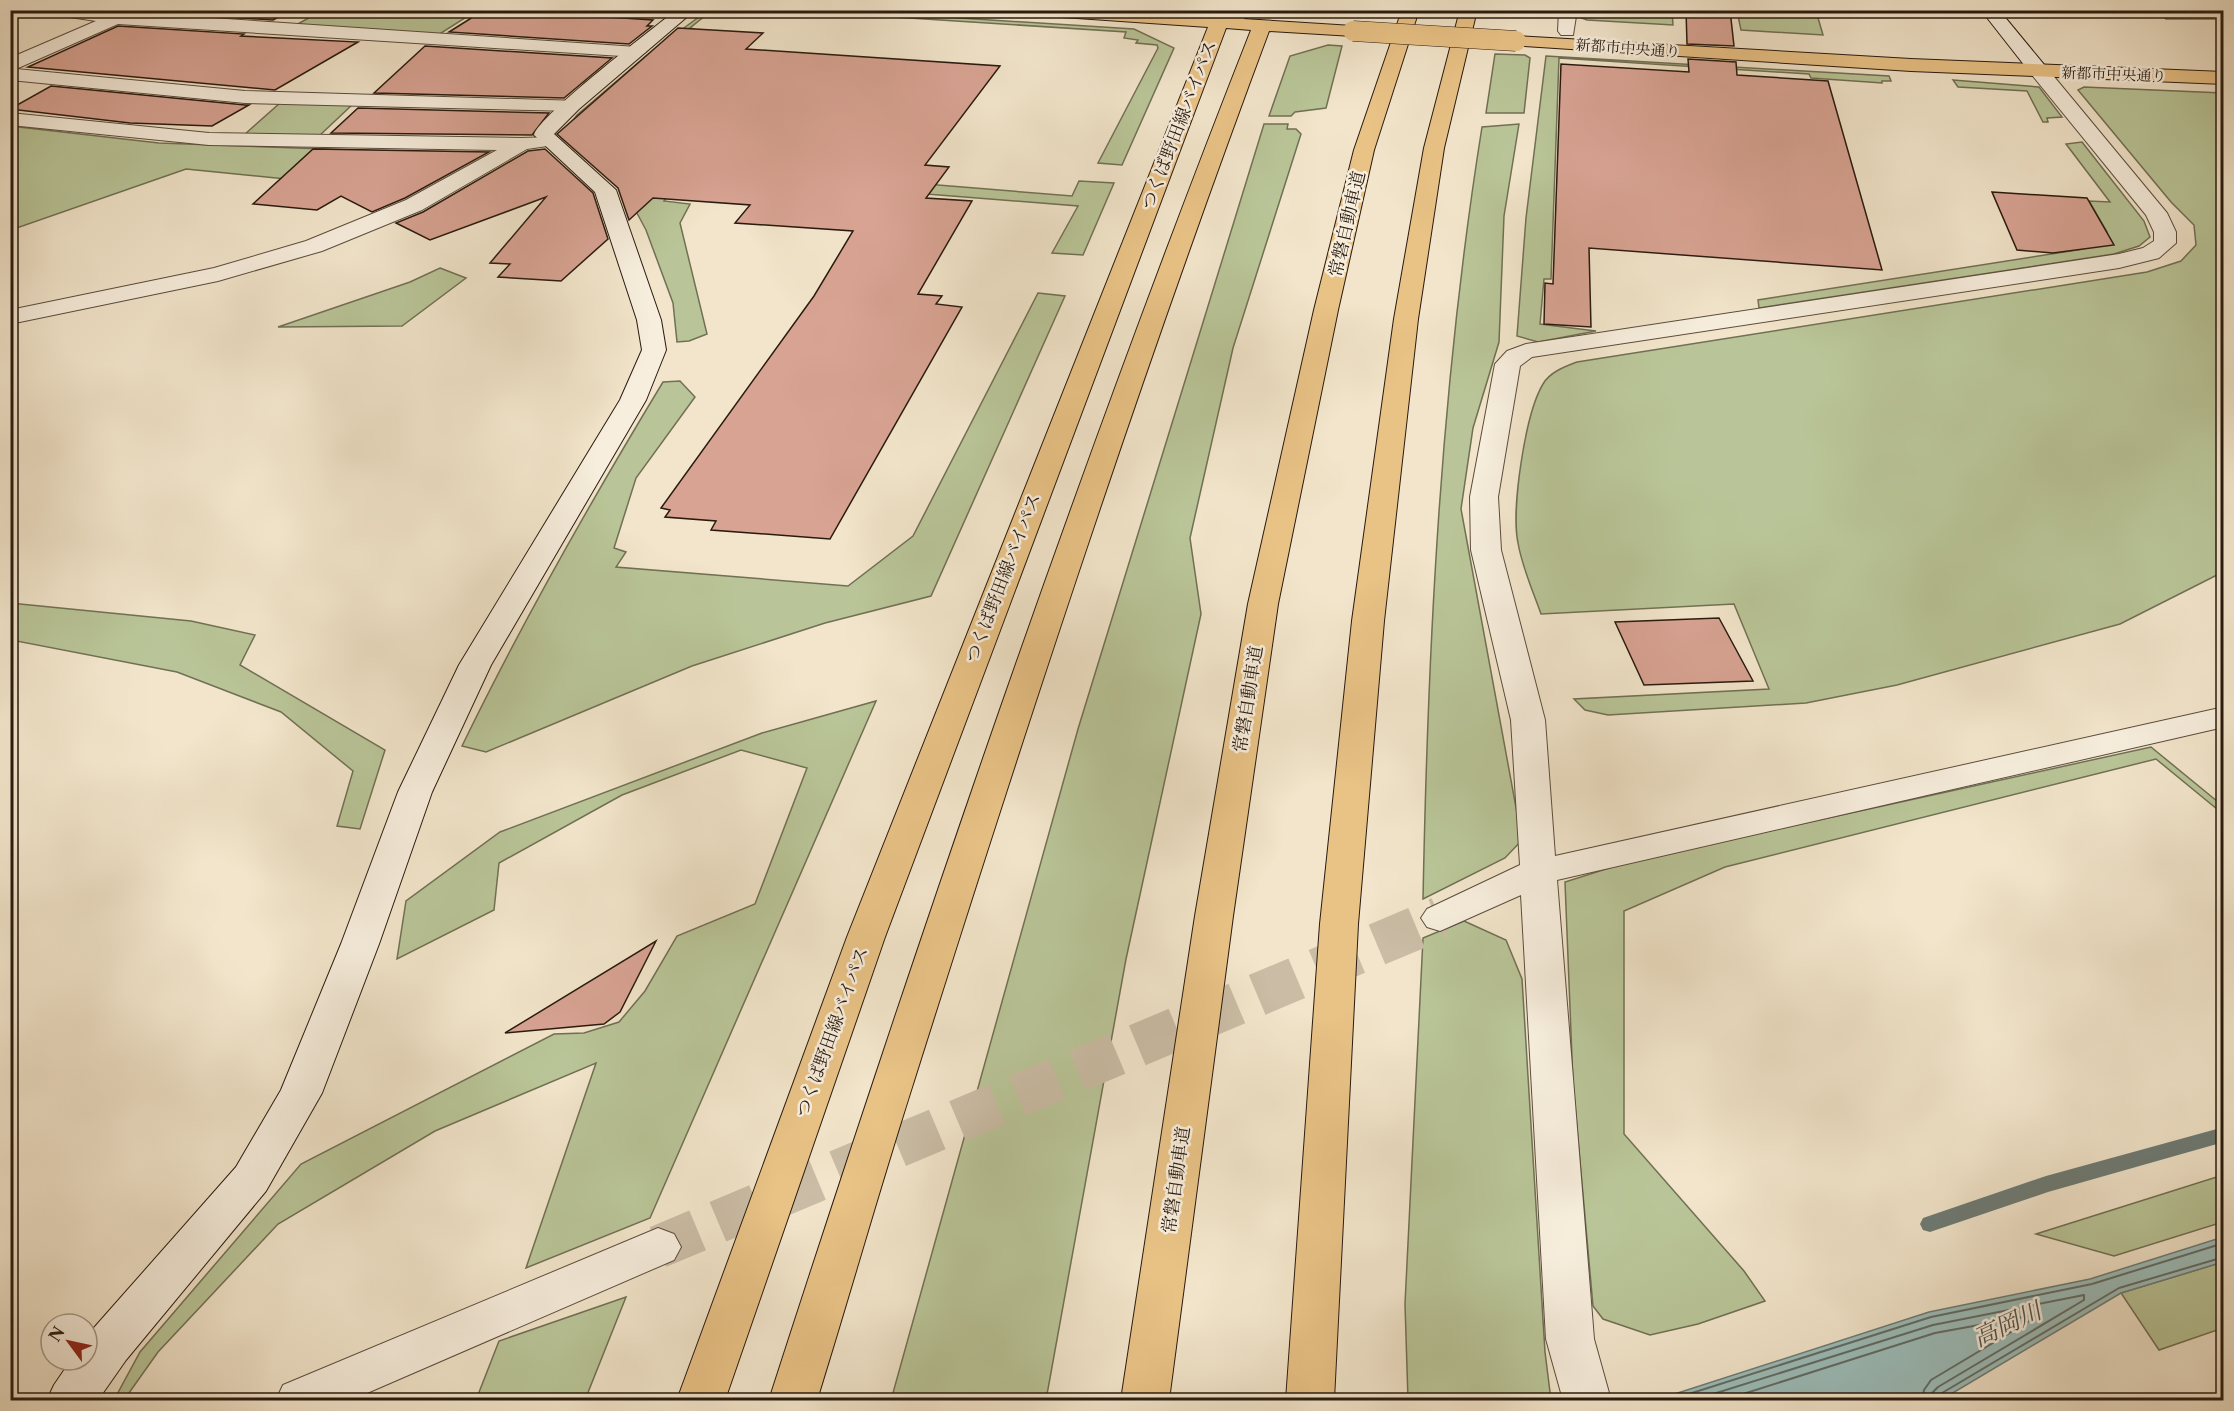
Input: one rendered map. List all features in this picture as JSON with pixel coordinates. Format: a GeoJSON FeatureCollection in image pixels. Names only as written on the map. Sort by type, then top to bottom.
{"type":"FeatureCollection","features":[{"type":"Feature","properties":{"kind":"main road","name":"新都市中央通り"},"geometry":{"type":"LineString","coordinates":[[1034,10],[1240,17],[2034,64],[2223,64]]}},
{"type":"Feature","properties":{"kind":"main road","name":"常磐自動車道"},"geometry":{"type":"LineString","coordinates":[[1145,1401],[1214,916],[1263,604],[1326,310],[1364,150],[1411,10]]}},
{"type":"Feature","properties":{"kind":"main road"},"geometry":{"type":"LineString","coordinates":[[1310,1401],[1339,924],[1368,621],[1406,319],[1434,148],[1469,10]]}},
{"type":"Feature","properties":{"kind":"main road","name":"つくば野田線バイパス"},"geometry":{"type":"LineString","coordinates":[[701,1401],[866,937],[1240,17]]}},
{"type":"Feature","properties":{"kind":"main road"},"geometry":{"type":"LineString","coordinates":[[793,1401],[892,1083],[1054,596],[1174,255],[1240,17]]}},
{"type":"Feature","properties":{"kind":"main road","name":"新都市中央通り"},"geometry":{"type":"LineString","coordinates":[[1518,35],[1567,31],[2223,78]]}},
{"type":"Feature","properties":{"kind":"street"},"geometry":{"type":"LineString","coordinates":[[57,10],[116,19],[637,52]]}},
{"type":"Feature","properties":{"kind":"street"},"geometry":{"type":"LineString","coordinates":[[10,317],[218,274],[314,246],[414,205],[534,142],[572,105],[687,10]]}},
{"type":"Feature","properties":{"kind":"street"},"geometry":{"type":"LineString","coordinates":[[1567,31],[1568,10]]}},
{"type":"Feature","properties":{"kind":"street"},"geometry":{"type":"LineString","coordinates":[[1587,1401],[1570,1339],[1528,720],[1486,550],[1484,497],[1508,364],[1516,356],[1526,351],[2079,267],[2151,253],[2165,243],[2165,232],[2156,213],[1989,10]]}},
{"type":"Feature","properties":{"kind":"street"},"geometry":{"type":"LineString","coordinates":[[10,65],[116,19]]}},
{"type":"Feature","properties":{"kind":"street"},"geometry":{"type":"LineString","coordinates":[[10,74],[245,97],[572,105]]}},
{"type":"Feature","properties":{"kind":"street"},"geometry":{"type":"LineString","coordinates":[[10,119],[209,139],[534,142],[591,176],[605,190],[649,320],[654,350],[633,400],[475,664],[415,792],[360,944],[301,1093],[251,1179],[109,1345],[70,1401]]}},
{"type":"Feature","properties":{"kind":"street"},"geometry":{"type":"LineString","coordinates":[[1440,918],[1537,872],[2223,717]]}},
{"type":"Feature","properties":{"kind":"street"},"geometry":{"type":"LineString","coordinates":[[300,1401],[658,1247]]}},
{"type":"Feature","properties":{"kind":"green space"},"geometry":{"type":"Polygon","coordinates":[[[321,11],[476,11],[438,35],[296,25],[321,11]]]}},
{"type":"Feature","properties":{"kind":"green space"},"geometry":{"type":"Polygon","coordinates":[[[707,11],[711,11],[690,28],[694,29],[583,124],[618,159],[1072,196],[1079,181],[1114,183],[1083,255],[1052,253],[1078,206],[685,175],[664,201],[690,204],[680,223],[707,334],[689,341],[677,342],[673,303],[646,230],[614,170],[568,128],[577,115],[646,56],[707,11]]]}},
{"type":"Feature","properties":{"kind":"green space"},"geometry":{"type":"Polygon","coordinates":[[[1580,11],[1672,11],[1673,25],[1587,20],[1579,17],[1580,11]]]}},
{"type":"Feature","properties":{"kind":"green space"},"geometry":{"type":"Polygon","coordinates":[[[1737,11],[1816,11],[1823,35],[1741,30],[1737,11]]]}},
{"type":"Feature","properties":{"kind":"green space"},"geometry":{"type":"Polygon","coordinates":[[[2156,11],[2203,11],[2214,19],[2166,19],[2156,11]]]}},
{"type":"Feature","properties":{"kind":"green space"},"geometry":{"type":"Polygon","coordinates":[[[881,13],[1134,29],[1174,48],[1122,165],[1098,163],[1158,48],[1157,45],[1136,43],[1138,40],[1124,38],[1126,32],[879,16],[881,13]]]}},
{"type":"Feature","properties":{"kind":"green space"},"geometry":{"type":"Polygon","coordinates":[[[1328,45],[1342,46],[1326,108],[1295,112],[1291,116],[1269,116],[1290,56],[1328,45]]]}},
{"type":"Feature","properties":{"kind":"green space"},"geometry":{"type":"Polygon","coordinates":[[[1495,54],[1525,55],[1530,58],[1524,113],[1486,113],[1495,54]]]}},
{"type":"Feature","properties":{"kind":"green space"},"geometry":{"type":"Polygon","coordinates":[[[1546,56],[1889,76],[1891,81],[1882,81],[1882,83],[1811,78],[1809,74],[1559,58],[1551,279],[1544,279],[1540,324],[1596,331],[1538,342],[1517,336],[1526,218],[1546,56]]]}},
{"type":"Feature","properties":{"kind":"green space"},"geometry":{"type":"Polygon","coordinates":[[[1953,80],[2039,87],[2062,117],[2047,118],[2048,122],[2043,122],[2027,91],[1958,87],[1953,80]]]}},
{"type":"Feature","properties":{"kind":"green space"},"geometry":{"type":"Polygon","coordinates":[[[2084,87],[2223,93],[2223,572],[2120,624],[1897,685],[1806,703],[1608,715],[1585,710],[1574,699],[1769,689],[1734,604],[1541,614],[1520,552],[1516,528],[1516,508],[1525,439],[1536,398],[1549,376],[1577,362],[2147,272],[2181,261],[2196,245],[2194,225],[2171,202],[2078,90],[2084,87]]]}},
{"type":"Feature","properties":{"kind":"green space"},"geometry":{"type":"Polygon","coordinates":[[[280,103],[353,104],[319,136],[244,135],[280,103]]]}},
{"type":"Feature","properties":{"kind":"green space"},"geometry":{"type":"Polygon","coordinates":[[[1264,124],[1288,124],[1287,129],[1296,129],[1301,134],[1233,348],[1190,538],[1201,614],[1126,959],[1046,1400],[891,1400],[1078,729],[1264,124]]]}},
{"type":"Feature","properties":{"kind":"green space"},"geometry":{"type":"Polygon","coordinates":[[[1519,124],[1504,216],[1499,342],[1473,428],[1461,509],[1522,840],[1505,858],[1423,899],[1433,608],[1456,319],[1482,127],[1519,124]]]}},
{"type":"Feature","properties":{"kind":"green space"},"geometry":{"type":"Polygon","coordinates":[[[10,126],[159,143],[410,152],[365,187],[186,169],[11,230],[10,126]]]}},
{"type":"Feature","properties":{"kind":"green space"},"geometry":{"type":"Polygon","coordinates":[[[2082,142],[2144,221],[2150,237],[2139,246],[2114,254],[1759,308],[1758,300],[2083,249],[2106,240],[2107,232],[2089,201],[2110,202],[2066,144],[2082,142]]]}},
{"type":"Feature","properties":{"kind":"green space"},"geometry":{"type":"Polygon","coordinates":[[[440,268],[466,278],[402,326],[278,327],[410,282],[440,268]]]}},
{"type":"Feature","properties":{"kind":"green space"},"geometry":{"type":"Polygon","coordinates":[[[1038,293],[1065,296],[931,596],[825,623],[692,666],[486,752],[462,746],[558,562],[663,382],[680,381],[695,397],[636,478],[614,548],[626,552],[616,567],[848,586],[913,536],[1038,293]]]}},
{"type":"Feature","properties":{"kind":"green space"},"geometry":{"type":"Polygon","coordinates":[[[10,603],[191,621],[255,635],[240,665],[385,750],[360,829],[337,826],[353,771],[281,712],[177,672],[11,640],[10,603]]]}},
{"type":"Feature","properties":{"kind":"green space"},"geometry":{"type":"Polygon","coordinates":[[[876,701],[650,1218],[526,1268],[596,1063],[435,1131],[278,1224],[158,1352],[124,1400],[114,1400],[140,1352],[301,1164],[554,1034],[584,1033],[619,1022],[645,991],[677,936],[755,904],[807,768],[741,750],[622,795],[499,863],[494,910],[397,959],[406,901],[500,832],[762,733],[876,701]]]}},
{"type":"Feature","properties":{"kind":"green space"},"geometry":{"type":"Polygon","coordinates":[[[2151,747],[2223,806],[2223,814],[2156,759],[1725,867],[1624,911],[1624,1134],[1744,1271],[1765,1301],[1698,1324],[1650,1335],[1603,1319],[1593,1306],[1573,1083],[1565,882],[1628,862],[2151,747]]]}},
{"type":"Feature","properties":{"kind":"green space"},"geometry":{"type":"Polygon","coordinates":[[[1464,921],[1506,940],[1522,979],[1545,1352],[1551,1400],[1408,1400],[1405,1304],[1423,938],[1464,921]]]}},
{"type":"Feature","properties":{"kind":"green space"},"geometry":{"type":"Polygon","coordinates":[[[2223,1175],[2223,1222],[2114,1256],[2036,1234],[2223,1175]]]}},
{"type":"Feature","properties":{"kind":"green space"},"geometry":{"type":"Polygon","coordinates":[[[2223,1262],[2223,1328],[2159,1350],[2121,1293],[2223,1262]]]}},
{"type":"Feature","properties":{"kind":"green space"},"geometry":{"type":"Polygon","coordinates":[[[626,1297],[585,1400],[476,1400],[499,1341],[626,1297]]]}},
{"type":"Feature","properties":{"kind":"water","name":"高岡川"},"geometry":{"type":"Polygon","coordinates":[[[2223,1237],[2223,1262],[2121,1293],[1941,1400],[1656,1400],[1929,1312],[2090,1279],[2223,1237]]]}},
{"type":"Feature","properties":{"kind":"building"},"geometry":{"type":"Polygon","coordinates":[[[135,10],[292,10],[273,20],[135,10]]]}},
{"type":"Feature","properties":{"kind":"building"},"geometry":{"type":"Polygon","coordinates":[[[484,10],[653,20],[647,26],[652,26],[629,44],[449,32],[484,10]]]}},
{"type":"Feature","properties":{"kind":"building"},"geometry":{"type":"Polygon","coordinates":[[[1686,10],[1730,10],[1734,46],[1687,44],[1686,10]]]}},
{"type":"Feature","properties":{"kind":"building"},"geometry":{"type":"Polygon","coordinates":[[[118,26],[358,42],[275,90],[28,67],[118,26]]]}},
{"type":"Feature","properties":{"kind":"building"},"geometry":{"type":"Polygon","coordinates":[[[678,28],[763,33],[746,49],[1000,66],[925,165],[949,167],[926,198],[972,201],[918,294],[942,296],[936,304],[962,307],[830,539],[711,530],[716,521],[665,517],[670,510],[661,508],[814,296],[853,231],[735,223],[750,205],[653,198],[629,220],[618,188],[557,134],[678,28]]]}},
{"type":"Feature","properties":{"kind":"building"},"geometry":{"type":"Polygon","coordinates":[[[425,46],[612,58],[564,98],[374,93],[425,46]]]}},
{"type":"Feature","properties":{"kind":"building"},"geometry":{"type":"Polygon","coordinates":[[[1688,59],[1736,62],[1737,75],[1828,81],[1882,270],[1589,248],[1591,327],[1544,324],[1545,283],[1553,284],[1561,64],[1689,72],[1688,59]]]}},
{"type":"Feature","properties":{"kind":"building"},"geometry":{"type":"Polygon","coordinates":[[[51,86],[249,105],[212,126],[130,123],[10,109],[51,86]]]}},
{"type":"Feature","properties":{"kind":"building"},"geometry":{"type":"Polygon","coordinates":[[[358,108],[549,113],[532,135],[331,133],[358,108]]]}},
{"type":"Feature","properties":{"kind":"building"},"geometry":{"type":"Polygon","coordinates":[[[313,149],[489,152],[405,198],[372,212],[341,196],[317,210],[253,204],[313,149]]]}},
{"type":"Feature","properties":{"kind":"building"},"geometry":{"type":"Polygon","coordinates":[[[545,149],[593,193],[608,239],[561,281],[498,277],[510,264],[490,263],[546,197],[430,240],[396,223],[423,212],[528,151],[545,149]]]}},
{"type":"Feature","properties":{"kind":"building"},"geometry":{"type":"Polygon","coordinates":[[[1992,192],[2087,198],[2114,245],[2053,253],[2017,250],[1992,192]]]}},
{"type":"Feature","properties":{"kind":"building"},"geometry":{"type":"Polygon","coordinates":[[[1719,618],[1753,681],[1644,685],[1615,622],[1719,618]]]}},
{"type":"Feature","properties":{"kind":"building"},"geometry":{"type":"Polygon","coordinates":[[[656,941],[620,1012],[604,1024],[505,1033],[656,941]]]}},
{"type":"Feature","properties":{"kind":"waterway"},"geometry":{"type":"LineString","coordinates":[[1930,1224],[2046,1184],[2224,1134]]}},
{"type":"Feature","properties":{"kind":"tunnel"},"geometry":{"type":"LineString","coordinates":[[658,1247],[1440,918]]}}]}
